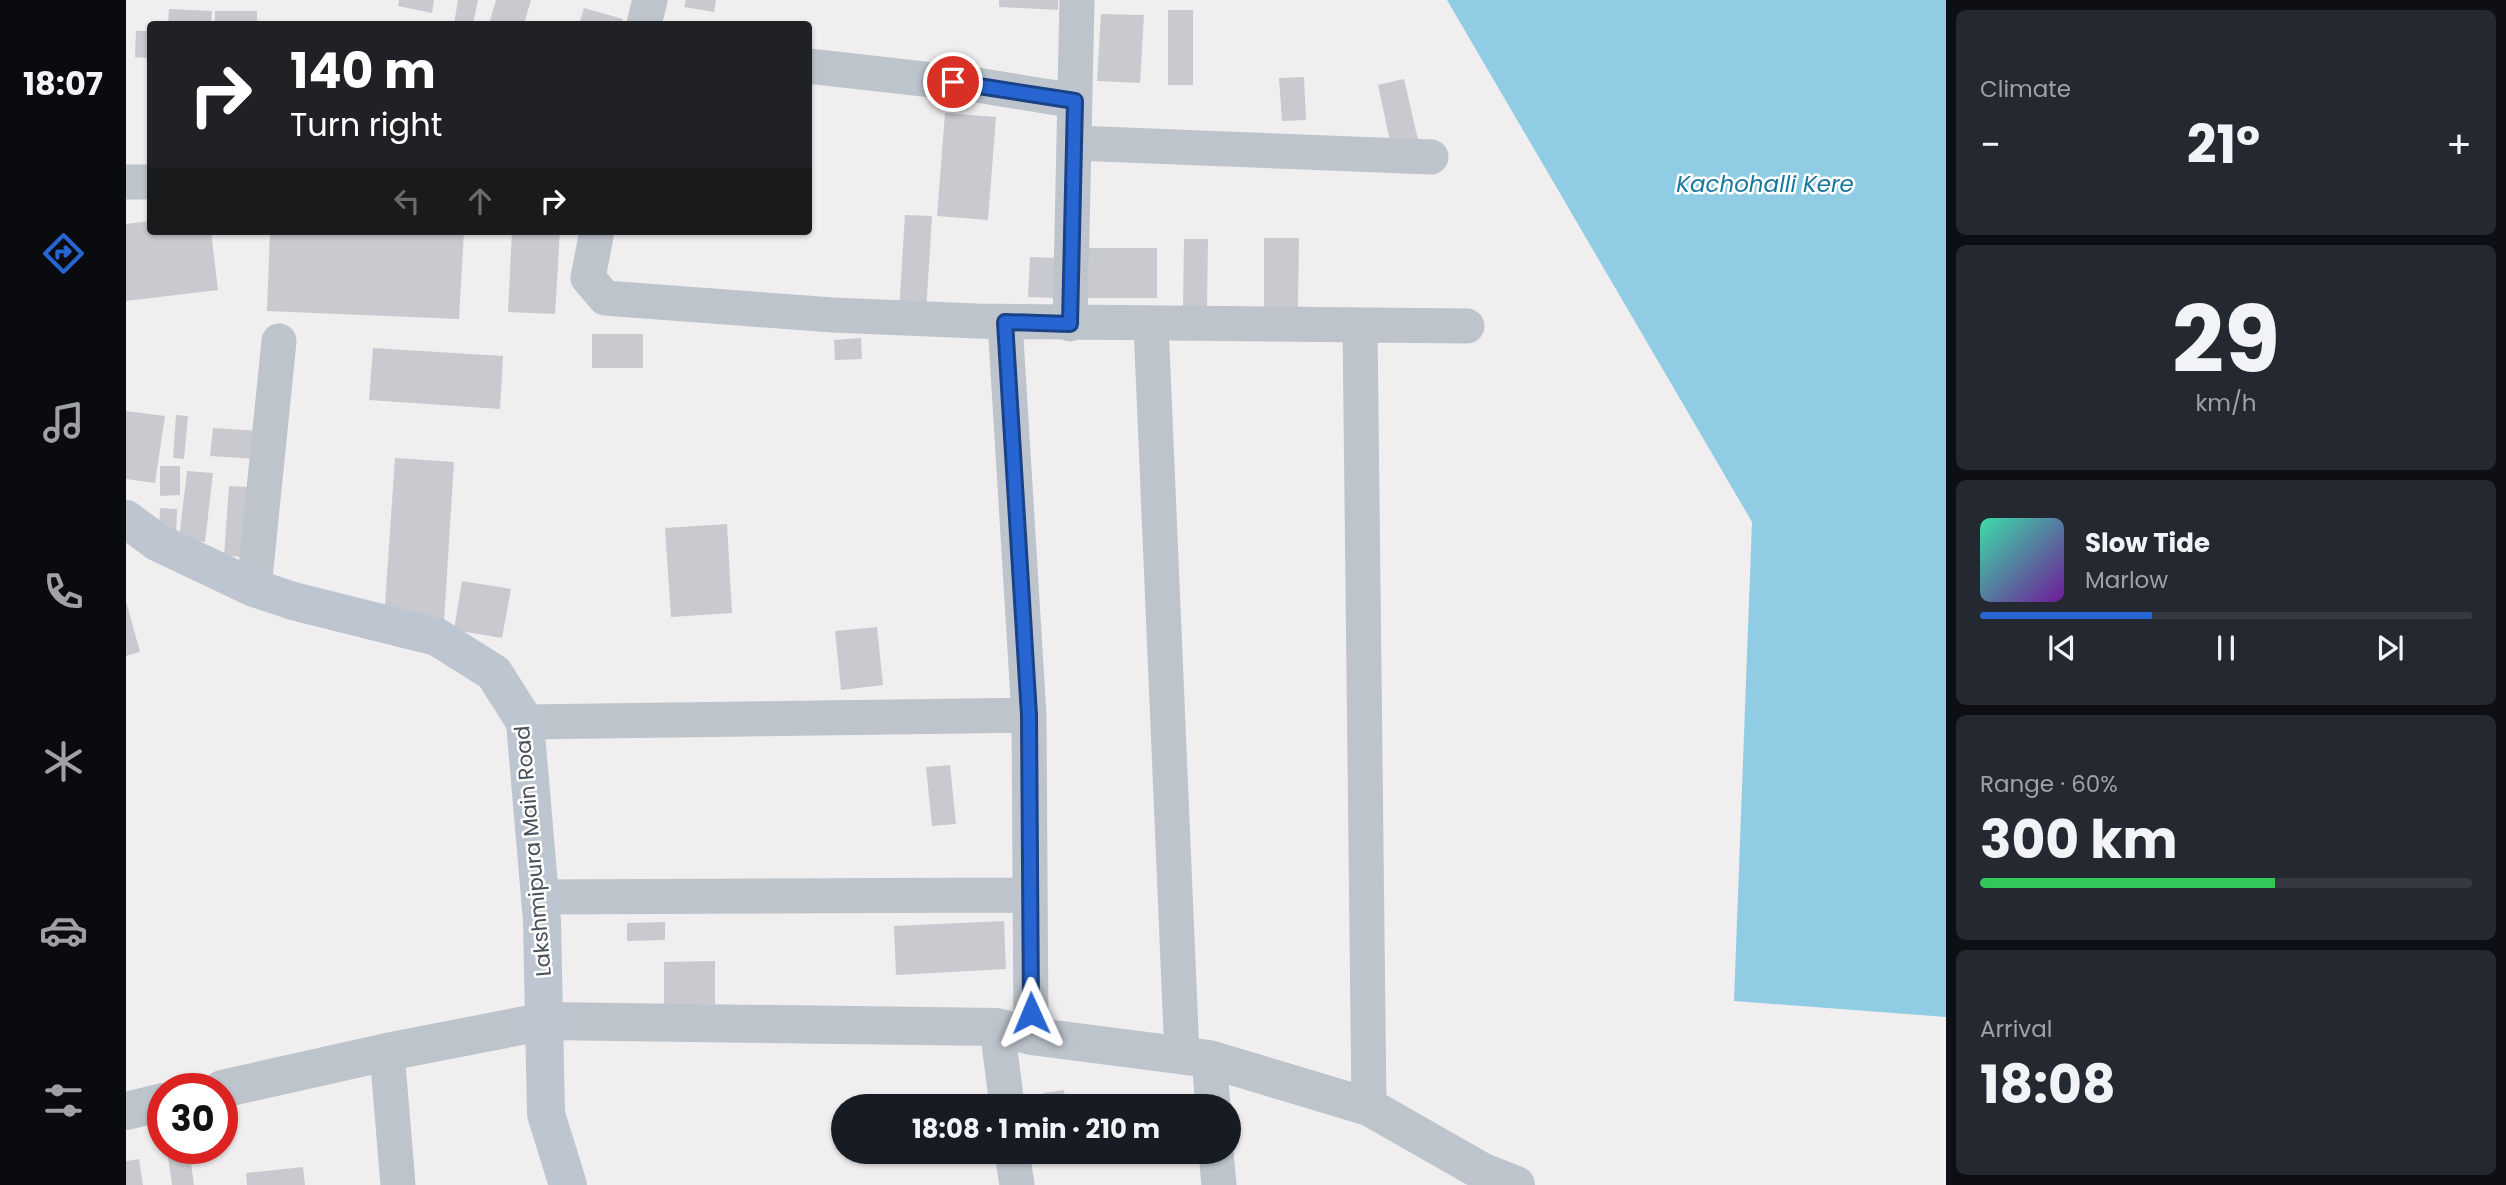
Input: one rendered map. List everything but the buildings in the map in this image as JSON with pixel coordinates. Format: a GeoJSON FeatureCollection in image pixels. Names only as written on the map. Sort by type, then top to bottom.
{"type":"FeatureCollection","features":[{"type":"Feature","properties":{"kind":"main road","name":"Lakshmipura Main Road"},"geometry":{"type":"LineString","coordinates":[[126,519],[157,542],[254,588],[293,601],[437,637],[494,673],[525,722],[546,1021],[546,1114],[568,1185]]}},
{"type":"Feature","properties":{"kind":"street"},"geometry":{"type":"LineString","coordinates":[[645,21],[650,0]]}},
{"type":"Feature","properties":{"kind":"street"},"geometry":{"type":"LineString","coordinates":[[1070,324],[1077,0]]}},
{"type":"Feature","properties":{"kind":"street"},"geometry":{"type":"LineString","coordinates":[[812,66],[976,85],[1075,101]]}},
{"type":"Feature","properties":{"kind":"street"},"geometry":{"type":"LineString","coordinates":[[1074,144],[1431,157]]}},
{"type":"Feature","properties":{"kind":"street"},"geometry":{"type":"LineString","coordinates":[[126,182],[147,182]]}},
{"type":"Feature","properties":{"kind":"street"},"geometry":{"type":"LineString","coordinates":[[596,235],[588,278],[606,298],[833,315],[1005,322],[1467,326]]}},
{"type":"Feature","properties":{"kind":"street"},"geometry":{"type":"LineString","coordinates":[[1005,322],[1029,715],[1029,895],[1008,1094]]}},
{"type":"Feature","properties":{"kind":"street"},"geometry":{"type":"LineString","coordinates":[[1151,324],[1195,1057],[1209,1094]]}},
{"type":"Feature","properties":{"kind":"street"},"geometry":{"type":"LineString","coordinates":[[1360,325],[1370,1107]]}},
{"type":"Feature","properties":{"kind":"street"},"geometry":{"type":"LineString","coordinates":[[254,588],[279,341]]}},
{"type":"Feature","properties":{"kind":"street"},"geometry":{"type":"LineString","coordinates":[[525,722],[1029,715]]}},
{"type":"Feature","properties":{"kind":"street"},"geometry":{"type":"LineString","coordinates":[[539,897],[1029,895]]}},
{"type":"Feature","properties":{"kind":"street"},"geometry":{"type":"LineString","coordinates":[[238,1085],[387,1052],[546,1021],[1014,1032],[1195,1057],[1370,1107],[1493,1181]]}},
{"type":"Feature","properties":{"kind":"street"},"geometry":{"type":"LineString","coordinates":[[387,1052],[398,1185]]}},
{"type":"Feature","properties":{"kind":"street"},"geometry":{"type":"LineString","coordinates":[[126,1111],[147,1106]]}},
{"type":"Feature","properties":{"kind":"street"},"geometry":{"type":"LineString","coordinates":[[1014,1164],[1017,1185]]}},
{"type":"Feature","properties":{"kind":"street"},"geometry":{"type":"LineString","coordinates":[[1217,1164],[1219,1185]]}},
{"type":"Feature","properties":{"kind":"water","name":"Kachohalli Kere"},"geometry":{"type":"Polygon","coordinates":[[[1447,0],[1946,0],[1946,1017],[1734,1001],[1752,522],[1447,0]]]}},
{"type":"Feature","properties":{"kind":"route"},"geometry":{"type":"LineString","coordinates":[[953,82],[1075,101],[1070,324],[1005,322],[1029,715],[1031,1013]]}}]}
